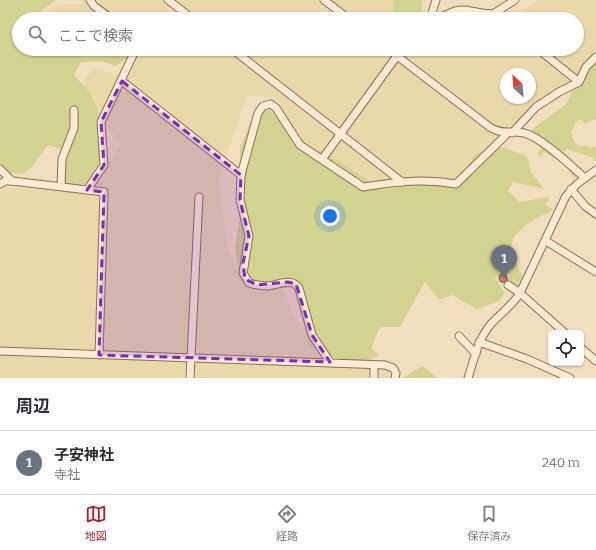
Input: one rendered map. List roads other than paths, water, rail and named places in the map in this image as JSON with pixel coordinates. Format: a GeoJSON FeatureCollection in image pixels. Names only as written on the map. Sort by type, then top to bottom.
{"type":"FeatureCollection","features":[{"type":"Feature","properties":{"kind":"street"},"geometry":{"type":"LineString","coordinates":[[90,0],[94,6],[102,12]]}},
{"type":"Feature","properties":{"kind":"street"},"geometry":{"type":"LineString","coordinates":[[168,0],[184,12]]}},
{"type":"Feature","properties":{"kind":"street"},"geometry":{"type":"LineString","coordinates":[[324,0],[340,12]]}},
{"type":"Feature","properties":{"kind":"street"},"geometry":{"type":"LineString","coordinates":[[432,12],[436,0]]}},
{"type":"Feature","properties":{"kind":"street"},"geometry":{"type":"LineString","coordinates":[[497,12],[515,0]]}},
{"type":"Feature","properties":{"kind":"street"},"geometry":{"type":"LineString","coordinates":[[450,12],[460,9],[480,12]]}},
{"type":"Feature","properties":{"kind":"street"},"geometry":{"type":"LineString","coordinates":[[87,190],[94,183],[104,165],[102,122],[133,56]]}},
{"type":"Feature","properties":{"kind":"street"},"geometry":{"type":"LineString","coordinates":[[241,56],[402,182]]}},
{"type":"Feature","properties":{"kind":"street"},"geometry":{"type":"LineString","coordinates":[[322,158],[395,56]]}},
{"type":"Feature","properties":{"kind":"street"},"geometry":{"type":"LineString","coordinates":[[397,56],[491,128],[499,133],[524,133],[533,137],[585,178]]}},
{"type":"Feature","properties":{"kind":"street"},"geometry":{"type":"LineString","coordinates":[[547,56],[580,82]]}},
{"type":"Feature","properties":{"kind":"street"},"geometry":{"type":"LineString","coordinates":[[330,362],[312,335],[299,288],[296,284],[288,282],[270,286],[257,285],[249,283],[245,279],[243,273],[243,263],[250,236],[240,200],[241,175],[258,113],[267,104],[271,104],[276,108],[300,145],[322,158],[363,187],[434,180],[456,184],[536,107],[559,92],[580,82],[586,67],[596,57]]}},
{"type":"Feature","properties":{"kind":"street"},"geometry":{"type":"LineString","coordinates":[[122,81],[241,175]]}},
{"type":"Feature","properties":{"kind":"street"},"geometry":{"type":"LineString","coordinates":[[61,186],[62,159],[74,128],[74,110]]}},
{"type":"Feature","properties":{"kind":"street"},"geometry":{"type":"LineString","coordinates":[[0,169],[12,181]]}},
{"type":"Feature","properties":{"kind":"street"},"geometry":{"type":"LineString","coordinates":[[468,378],[479,342],[491,325],[516,300],[546,241],[566,196],[571,189],[596,170]]}},
{"type":"Feature","properties":{"kind":"street"},"geometry":{"type":"LineString","coordinates":[[0,184],[6,181],[12,181],[104,192],[99,355]]}},
{"type":"Feature","properties":{"kind":"street"},"geometry":{"type":"LineString","coordinates":[[571,189],[585,206],[596,214]]}},
{"type":"Feature","properties":{"kind":"street"},"geometry":{"type":"LineString","coordinates":[[190,378],[199,197]]}},
{"type":"Feature","properties":{"kind":"street"},"geometry":{"type":"LineString","coordinates":[[546,241],[596,272]]}},
{"type":"Feature","properties":{"kind":"street"},"geometry":{"type":"LineString","coordinates":[[508,285],[520,293],[562,330]]}},
{"type":"Feature","properties":{"kind":"street"},"geometry":{"type":"LineString","coordinates":[[459,336],[476,354]]}},
{"type":"Feature","properties":{"kind":"street"},"geometry":{"type":"LineString","coordinates":[[479,342],[527,359],[570,378]]}},
{"type":"Feature","properties":{"kind":"street"},"geometry":{"type":"LineString","coordinates":[[0,351],[374,364],[393,368],[396,373],[395,378]]}},
{"type":"Feature","properties":{"kind":"street"},"geometry":{"type":"LineString","coordinates":[[584,351],[596,361]]}},
{"type":"Feature","properties":{"kind":"street"},"geometry":{"type":"LineString","coordinates":[[374,364],[374,378]]}},
{"type":"Feature","properties":{"kind":"place","name":"子安神社"},"geometry":{"type":"Point","coordinates":[504,278]}}]}
